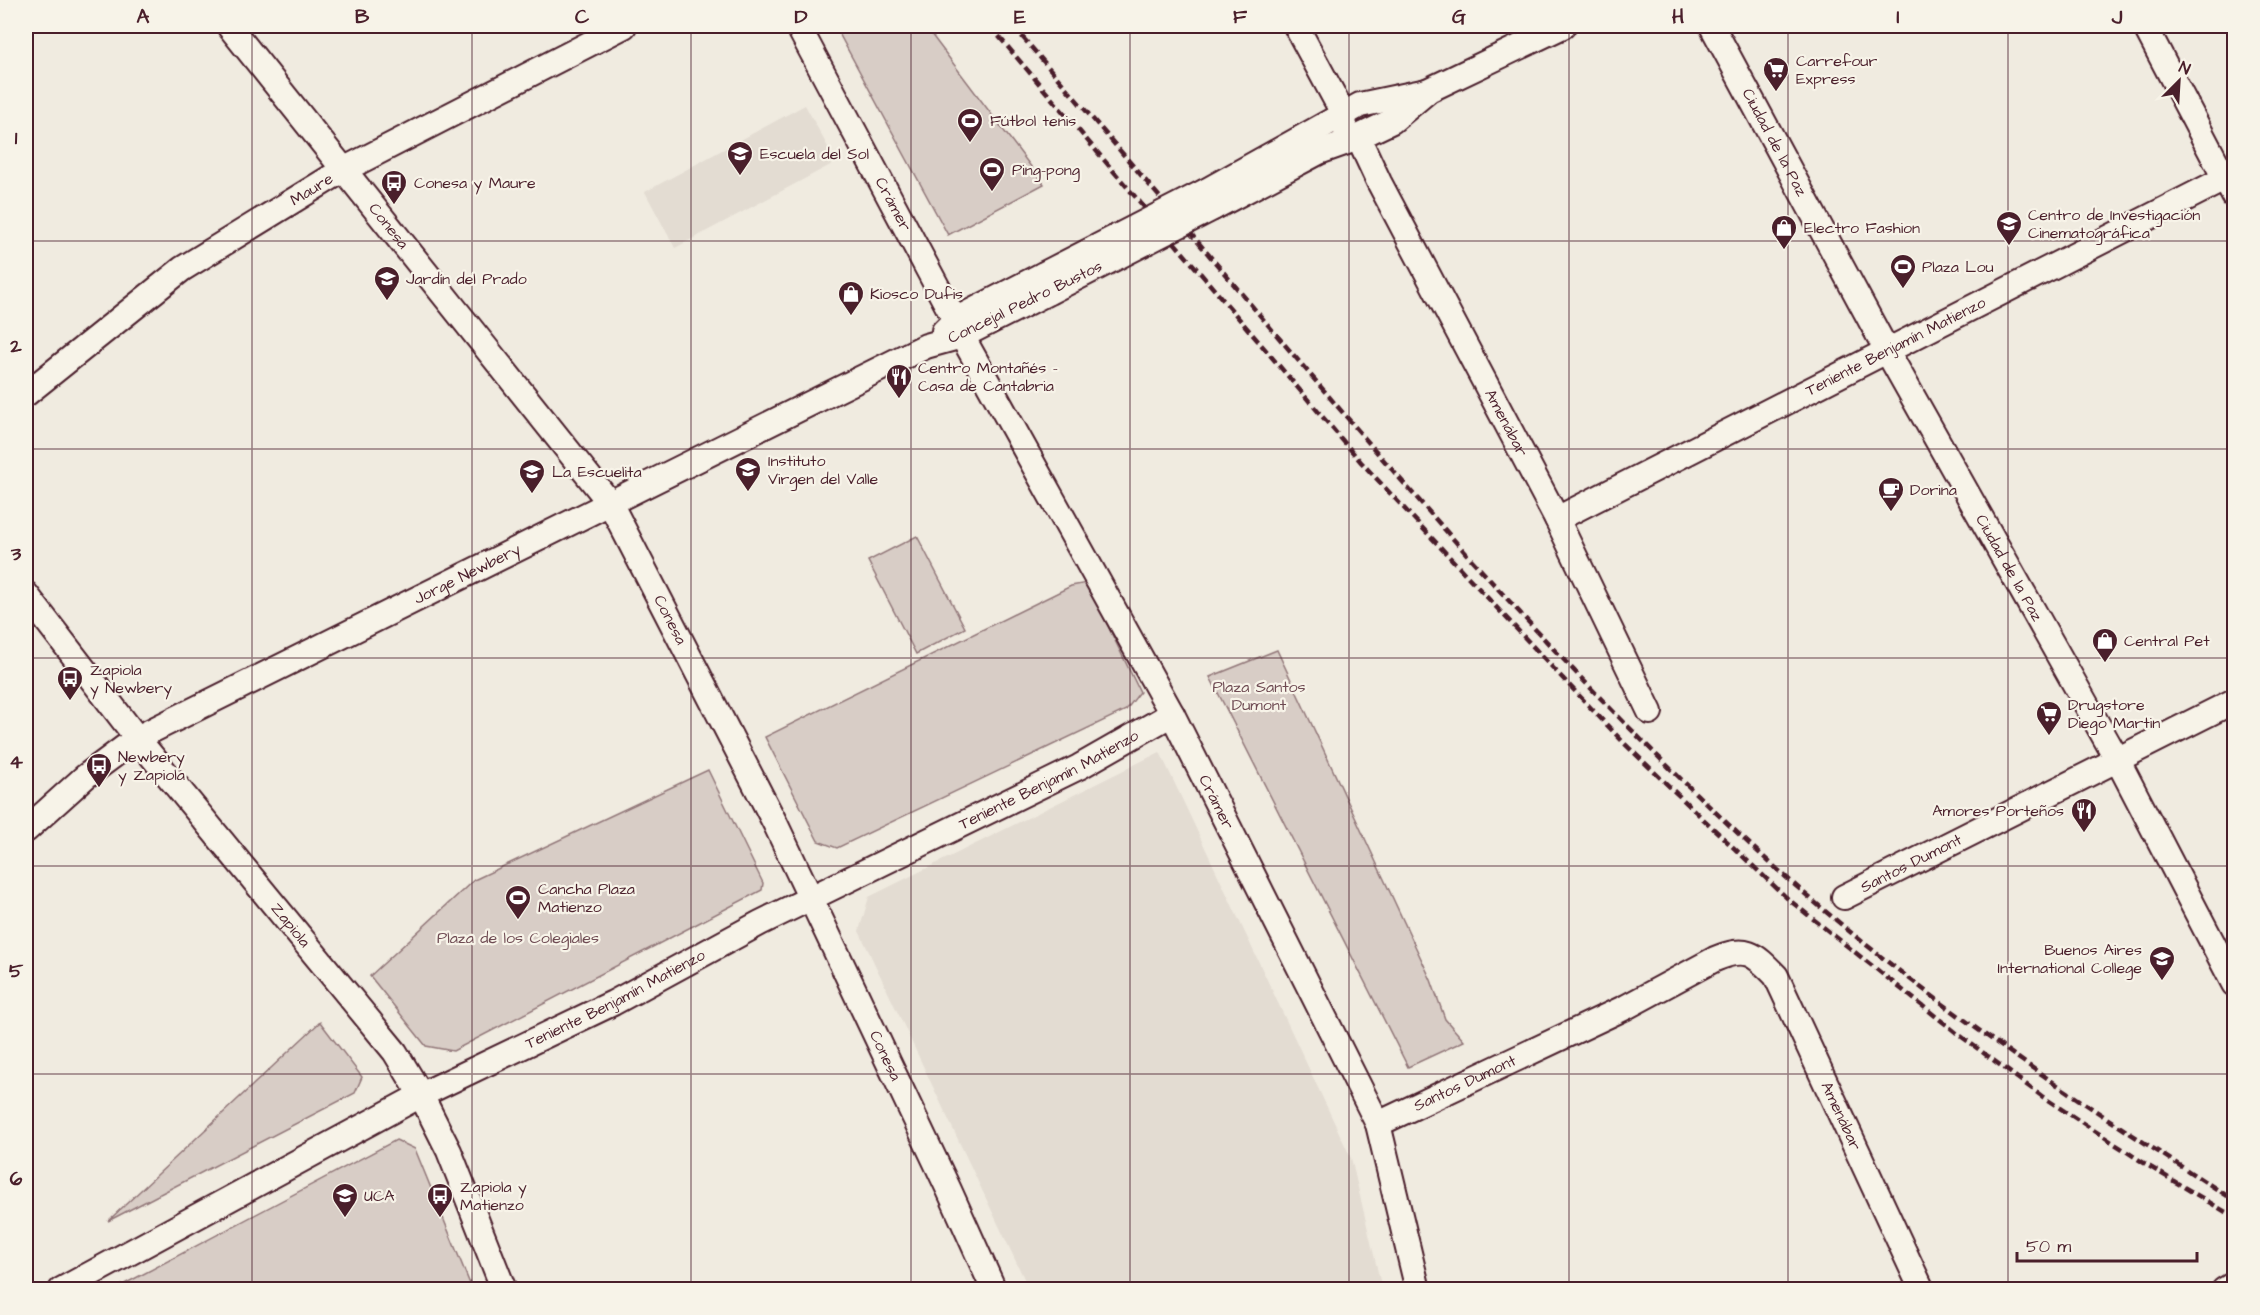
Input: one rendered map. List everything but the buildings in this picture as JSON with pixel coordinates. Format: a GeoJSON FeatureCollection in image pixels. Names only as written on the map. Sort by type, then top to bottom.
{"type":"FeatureCollection","features":[{"type":"Feature","properties":{"kind":"street","name":"Conesa"},"geometry":{"type":"LineString","coordinates":[[228,26],[610,502],[775,823],[994,1290]]}},
{"type":"Feature","properties":{"kind":"street","name":"Maure"},"geometry":{"type":"LineString","coordinates":[[26,394],[182,269],[343,170],[624,26]]}},
{"type":"Feature","properties":{"kind":"street","name":"Crámer"},"geometry":{"type":"LineString","coordinates":[[798,26],[959,328],[1172,714],[1378,1124],[1418,1290]]}},
{"type":"Feature","properties":{"kind":"street"},"geometry":{"type":"LineString","coordinates":[[1296,26],[1344,115],[1345,128],[1319,152]]}},
{"type":"Feature","properties":{"kind":"street"},"geometry":{"type":"LineString","coordinates":[[1344,115],[1360,105],[1429,90],[1563,26]]}},
{"type":"Feature","properties":{"kind":"street","name":"Ciudad de la Paz"},"geometry":{"type":"LineString","coordinates":[[1712,26],[1887,351],[2117,759],[2235,984]]}},
{"type":"Feature","properties":{"kind":"street"},"geometry":{"type":"LineString","coordinates":[[2145,26],[2232,183]]}},
{"type":"Feature","properties":{"kind":"street"},"geometry":{"type":"LineString","coordinates":[[1358,137],[1392,121],[1429,90]]}},
{"type":"Feature","properties":{"kind":"street","name":"Concejal Pedro Bustos"},"geometry":{"type":"LineString","coordinates":[[1209,199],[1344,115]]}},
{"type":"Feature","properties":{"kind":"street","name":"Concejal Pedro Bustos"},"geometry":{"type":"LineString","coordinates":[[926,346],[1209,199],[1358,137]]}},
{"type":"Feature","properties":{"kind":"street","name":"Amenábar"},"geometry":{"type":"LineString","coordinates":[[1358,137],[1379,182],[1557,519],[1650,712]]}},
{"type":"Feature","properties":{"kind":"street","name":"Teniente Benjamín Matienzo"},"geometry":{"type":"LineString","coordinates":[[1557,519],[1887,351],[2232,183]]}},
{"type":"Feature","properties":{"kind":"street","name":"Jorge Newbery"},"geometry":{"type":"LineString","coordinates":[[26,830],[86,776],[137,738],[926,346]]}},
{"type":"Feature","properties":{"kind":"street","name":"Zapiola"},"geometry":{"type":"LineString","coordinates":[[26,594],[137,738],[395,1052],[421,1095],[449,1151],[504,1290]]}},
{"type":"Feature","properties":{"kind":"street","name":"Santos Dumont"},"geometry":{"type":"LineString","coordinates":[[1844,897],[2235,701]]}},
{"type":"Feature","properties":{"kind":"street","name":"Teniente Benjamín Matienzo"},"geometry":{"type":"LineString","coordinates":[[61,1290],[421,1095],[613,1003],[760,922],[1079,767],[1172,714]]}},
{"type":"Feature","properties":{"kind":"street","name":"Amenábar"},"geometry":{"type":"LineString","coordinates":[[1747,951],[1776,976],[1922,1290]]}},
{"type":"Feature","properties":{"kind":"street","name":"Santos Dumont"},"geometry":{"type":"LineString","coordinates":[[1378,1124],[1626,1007],[1715,959],[1730,953],[1747,951]]}},
{"type":"Feature","properties":{"kind":"street"},"geometry":{"type":"LineString","coordinates":[[2224,1290],[2235,1284]]}},
{"type":"Feature","properties":{"kind":"shaded area","name":"Escuela del Sol"},"geometry":{"type":"Polygon","coordinates":[[[805,105],[836,162],[675,248],[645,192],[805,105]]]}},
{"type":"Feature","properties":{"kind":"shaded area"},"geometry":{"type":"Polygon","coordinates":[[[1160,752],[1351,1158],[1382,1289],[1029,1289],[859,931],[869,897],[1160,752]]]}},
{"type":"Feature","properties":{"kind":"green space"},"geometry":{"type":"Polygon","coordinates":[[[835,26],[925,26],[1044,184],[948,235],[835,26]]]}},
{"type":"Feature","properties":{"kind":"green space"},"geometry":{"type":"Polygon","coordinates":[[[917,536],[965,628],[916,654],[868,561],[917,536]]]}},
{"type":"Feature","properties":{"kind":"green space"},"geometry":{"type":"Polygon","coordinates":[[[1087,583],[1140,692],[1126,710],[837,848],[818,841],[765,737],[1071,586],[1087,583]]]}},
{"type":"Feature","properties":{"kind":"green space","name":"Plaza Santos Dumont"},"geometry":{"type":"Polygon","coordinates":[[[1277,650],[1431,980],[1445,1019],[1464,1041],[1408,1067],[1210,677],[1277,650]]]}},
{"type":"Feature","properties":{"kind":"green space","name":"Plaza de los Colegiales"},"geometry":{"type":"Polygon","coordinates":[[[708,770],[763,883],[762,890],[453,1051],[426,1046],[370,976],[474,880],[708,770]]]}},
{"type":"Feature","properties":{"kind":"green space"},"geometry":{"type":"Polygon","coordinates":[[[320,1022],[362,1077],[355,1093],[108,1221],[320,1022]]]}},
{"type":"Feature","properties":{"kind":"green space","name":"UCA"},"geometry":{"type":"Polygon","coordinates":[[[396,1140],[415,1149],[472,1289],[115,1289],[396,1140]]]}},
{"type":"Feature","properties":{"kind":"railway"},"geometry":{"type":"LineString","coordinates":[[990,26],[1361,462],[1624,743],[1698,814],[1788,899],[1958,1034],[2043,1097],[2147,1165],[2234,1217]]}},
{"type":"Feature","properties":{"kind":"railway"},"geometry":{"type":"LineString","coordinates":[[1013,26],[1447,532],[1513,606],[1651,750],[1796,886],[1900,972],[2064,1090],[2234,1200]]}},
{"type":"Feature","properties":{"kind":"place","name":"Carrefour Express"},"geometry":{"type":"Point","coordinates":[1776,93]}},
{"type":"Feature","properties":{"kind":"place","name":"Fútbol tenis"},"geometry":{"type":"Point","coordinates":[970,144]}},
{"type":"Feature","properties":{"kind":"place","name":"Escuela del Sol"},"geometry":{"type":"Point","coordinates":[740,177]}},
{"type":"Feature","properties":{"kind":"place","name":"Ping-pong"},"geometry":{"type":"Point","coordinates":[992,193]}},
{"type":"Feature","properties":{"kind":"place","name":"Conesa y Maure"},"geometry":{"type":"Point","coordinates":[394,206]}},
{"type":"Feature","properties":{"kind":"place","name":"Centro de Investigación Cinematográfica"},"geometry":{"type":"Point","coordinates":[2009,247]}},
{"type":"Feature","properties":{"kind":"place","name":"Electro Fashion"},"geometry":{"type":"Point","coordinates":[1784,251]}},
{"type":"Feature","properties":{"kind":"place","name":"Plaza Lou"},"geometry":{"type":"Point","coordinates":[1903,290]}},
{"type":"Feature","properties":{"kind":"place","name":"Jardín del Prado"},"geometry":{"type":"Point","coordinates":[387,302]}},
{"type":"Feature","properties":{"kind":"place","name":"Kiosco Dufis"},"geometry":{"type":"Point","coordinates":[851,317]}},
{"type":"Feature","properties":{"kind":"place","name":"Centro Montañés - Casa de Cantabria"},"geometry":{"type":"Point","coordinates":[899,400]}},
{"type":"Feature","properties":{"kind":"place","name":"Instituto Virgen del Valle"},"geometry":{"type":"Point","coordinates":[748,493]}},
{"type":"Feature","properties":{"kind":"place","name":"La Escuelita"},"geometry":{"type":"Point","coordinates":[532,495]}},
{"type":"Feature","properties":{"kind":"place","name":"Dorina"},"geometry":{"type":"Point","coordinates":[1891,513]}},
{"type":"Feature","properties":{"kind":"place","name":"Central Pet"},"geometry":{"type":"Point","coordinates":[2105,664]}},
{"type":"Feature","properties":{"kind":"place","name":"Zapiola y Newbery"},"geometry":{"type":"Point","coordinates":[70,702]}},
{"type":"Feature","properties":{"kind":"place","name":"Drugstore Diego Martin"},"geometry":{"type":"Point","coordinates":[2049,737]}},
{"type":"Feature","properties":{"kind":"place","name":"Newbery y Zapiola"},"geometry":{"type":"Point","coordinates":[99,789]}},
{"type":"Feature","properties":{"kind":"place","name":"Amores Porteños"},"geometry":{"type":"Point","coordinates":[2084,834]}},
{"type":"Feature","properties":{"kind":"place","name":"Cancha Plaza Matienzo"},"geometry":{"type":"Point","coordinates":[518,921]}},
{"type":"Feature","properties":{"kind":"place","name":"Buenos Aires International College"},"geometry":{"type":"Point","coordinates":[2162,982]}},
{"type":"Feature","properties":{"kind":"place","name":"UCA"},"geometry":{"type":"Point","coordinates":[345,1219]}},
{"type":"Feature","properties":{"kind":"place","name":"Zapiola y Matienzo"},"geometry":{"type":"Point","coordinates":[440,1219]}}]}
